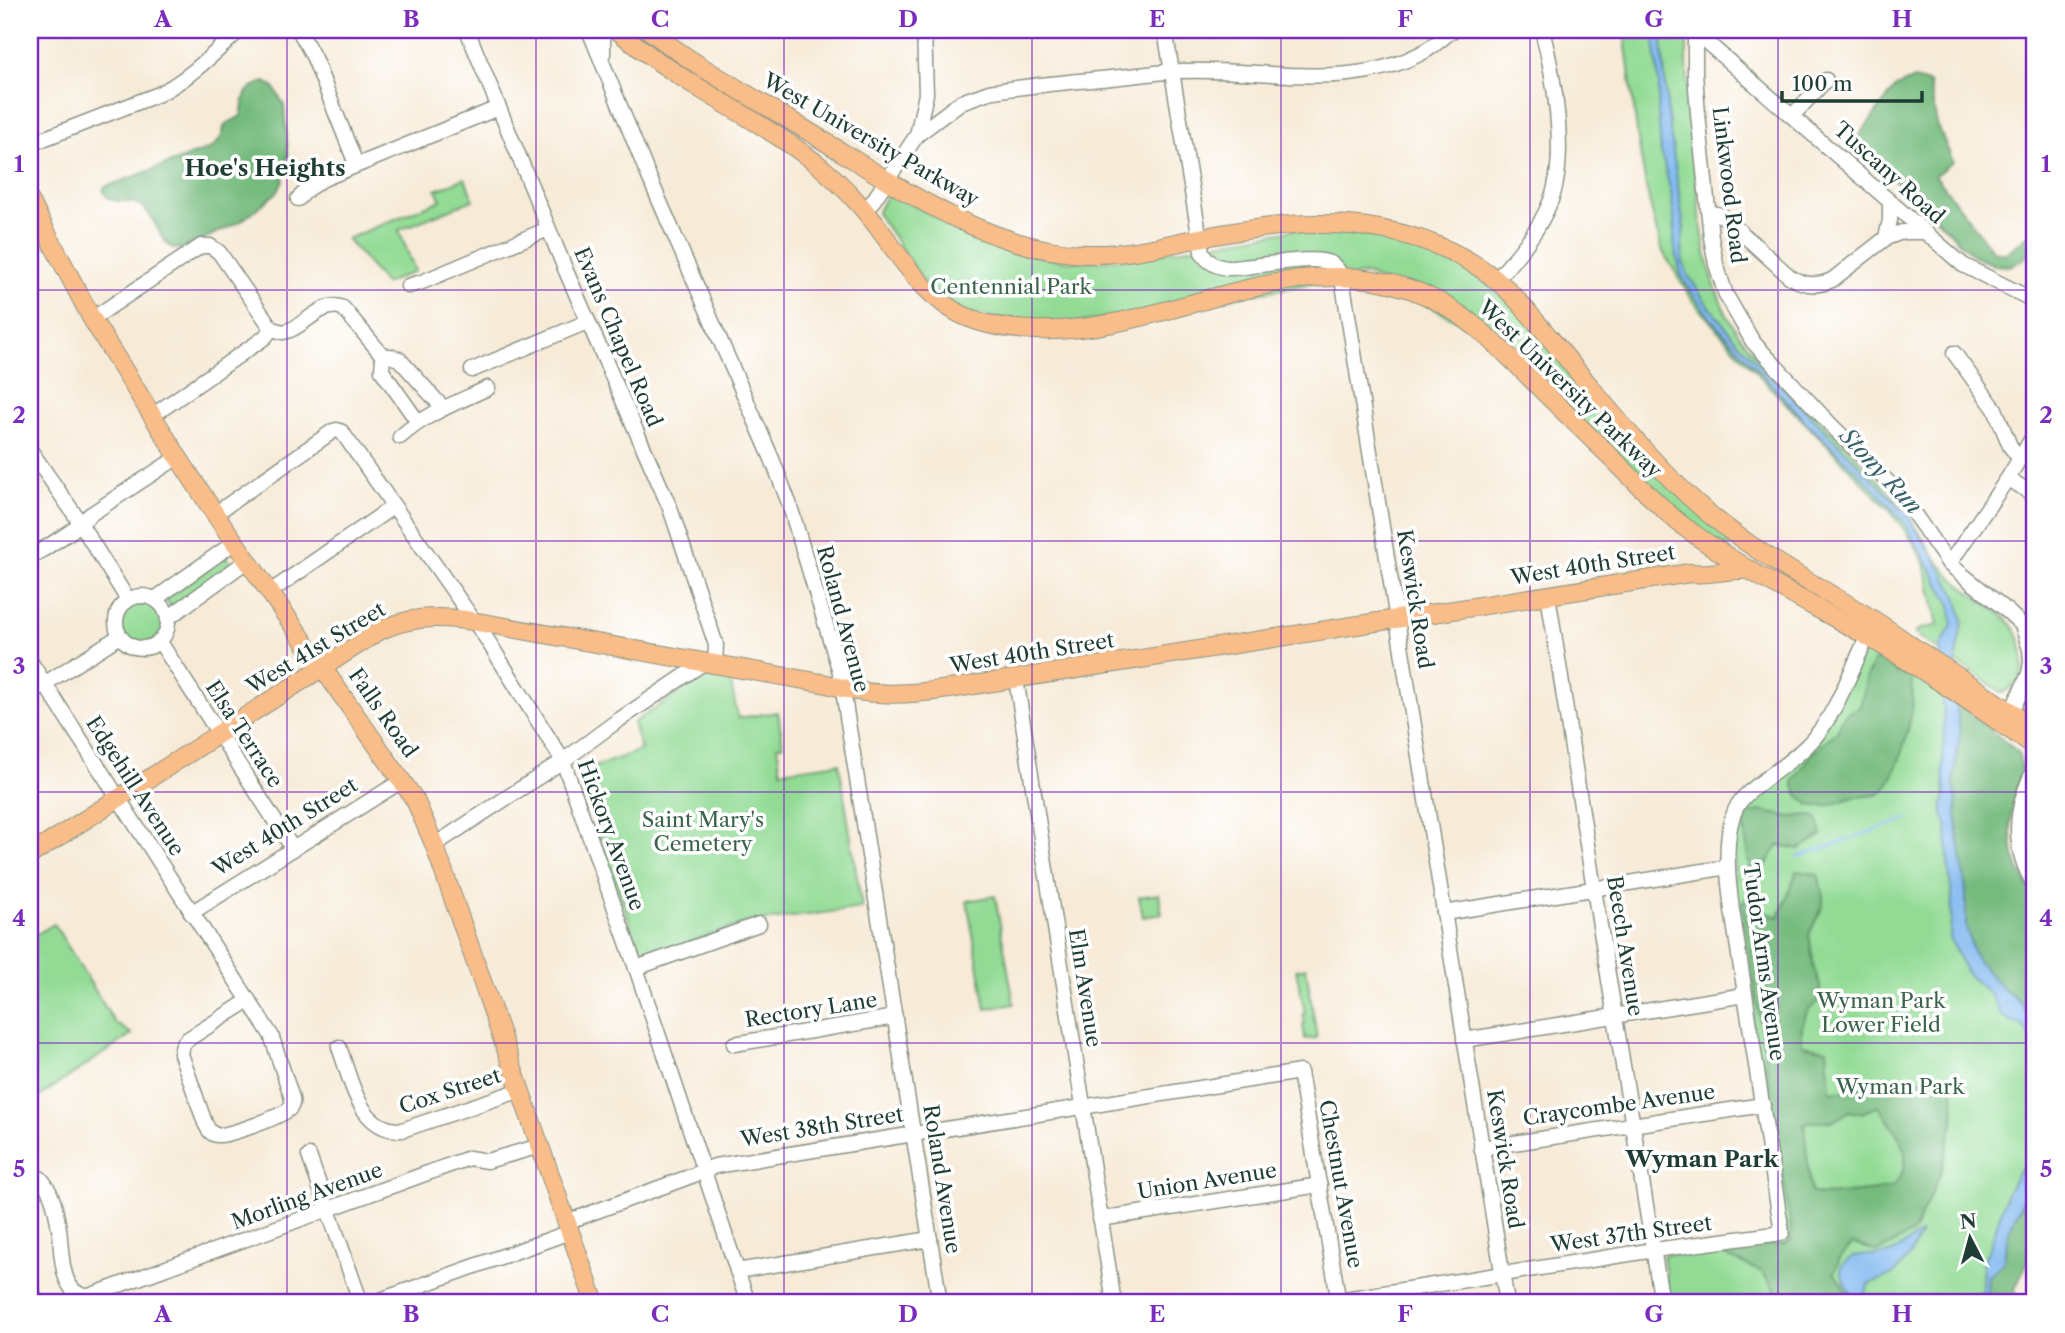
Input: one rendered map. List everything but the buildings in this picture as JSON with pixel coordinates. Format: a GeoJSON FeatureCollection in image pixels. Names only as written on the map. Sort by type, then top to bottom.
{"type":"FeatureCollection","features":[{"type":"Feature","properties":{"kind":"main road","name":"West University Parkway"},"geometry":{"type":"LineString","coordinates":[[617,30],[672,70],[804,154],[864,210],[926,290],[971,319],[1015,329],[1054,330],[1102,325],[1274,284],[1342,278],[1376,281],[1411,289],[1443,303],[1482,331],[1667,512],[1743,566],[1868,635],[1893,643],[2008,719],[2035,747]]}},
{"type":"Feature","properties":{"kind":"main road","name":"West University Parkway"},"geometry":{"type":"LineString","coordinates":[[649,30],[704,68],[887,179],[951,216],[997,236],[1054,251],[1090,254],[1130,252],[1284,224],[1349,223],[1395,232],[1434,244],[1473,264],[1496,280],[1529,313],[1628,432],[1705,511],[1813,585],[1868,635]]}},
{"type":"Feature","properties":{"kind":"main road","name":"Falls Road"},"geometry":{"type":"LineString","coordinates":[[30,201],[92,320],[178,457],[215,514],[403,780],[421,811],[595,1303]]}},
{"type":"Feature","properties":{"kind":"main road"},"geometry":{"type":"LineString","coordinates":[[1743,566],[1748,559],[1761,562],[1813,585]]}},
{"type":"Feature","properties":{"kind":"main road","name":"West 40th Street"},"geometry":{"type":"LineString","coordinates":[[710,663],[842,689],[874,694],[907,694],[1690,573],[1700,567],[1743,566]]}},
{"type":"Feature","properties":{"kind":"main road","name":"West 41st Street"},"geometry":{"type":"LineString","coordinates":[[30,855],[379,631],[408,620],[437,617],[474,621],[710,663]]}},
{"type":"Feature","properties":{"kind":"main road","name":"West University Parkway"},"geometry":{"type":"LineString","coordinates":[[2008,719],[2035,728]]}},
{"type":"Feature","properties":{"kind":"street"},"geometry":{"type":"LineString","coordinates":[[30,144],[173,87],[187,78],[240,30]]}},
{"type":"Feature","properties":{"kind":"street"},"geometry":{"type":"LineString","coordinates":[[299,30],[314,58],[356,164]]}},
{"type":"Feature","properties":{"kind":"street","name":"Evans Chapel Road"},"geometry":{"type":"LineString","coordinates":[[467,30],[548,229],[679,532],[716,645],[710,663]]}},
{"type":"Feature","properties":{"kind":"street","name":"Roland Avenue"},"geometry":{"type":"LineString","coordinates":[[589,30],[646,170],[772,459],[789,503],[840,672],[940,1303]]}},
{"type":"Feature","properties":{"kind":"street","name":"Roland Avenue"},"geometry":{"type":"LineString","coordinates":[[603,30],[603,62]]}},
{"type":"Feature","properties":{"kind":"street"},"geometry":{"type":"LineString","coordinates":[[917,135],[925,101],[924,30]]}},
{"type":"Feature","properties":{"kind":"street"},"geometry":{"type":"LineString","coordinates":[[1165,30],[1200,238],[1206,258],[1217,267],[1237,269],[1323,261],[1333,265],[1342,278]]}},
{"type":"Feature","properties":{"kind":"street"},"geometry":{"type":"LineString","coordinates":[[864,210],[871,204],[917,135],[961,102],[989,92],[1172,72],[1234,71],[1317,77],[1347,75],[1407,59],[1428,49],[1453,30]]}},
{"type":"Feature","properties":{"kind":"street"},"geometry":{"type":"LineString","coordinates":[[1496,280],[1534,235],[1548,209],[1556,183],[1558,115],[1542,30]]}},
{"type":"Feature","properties":{"kind":"street","name":"Tuscany Road"},"geometry":{"type":"LineString","coordinates":[[1695,31],[1962,265],[2035,301]]}},
{"type":"Feature","properties":{"kind":"street","name":"Linkwood Road"},"geometry":{"type":"LineString","coordinates":[[1695,31],[1698,114],[1713,251],[1726,295],[1753,342],[1901,495],[1949,564],[2022,625],[2031,649],[2029,674],[2008,719]]}},
{"type":"Feature","properties":{"kind":"street"},"geometry":{"type":"LineString","coordinates":[[1793,115],[1826,80]]}},
{"type":"Feature","properties":{"kind":"street"},"geometry":{"type":"LineString","coordinates":[[925,101],[945,113]]}},
{"type":"Feature","properties":{"kind":"street"},"geometry":{"type":"LineString","coordinates":[[298,199],[323,179],[498,108]]}},
{"type":"Feature","properties":{"kind":"street"},"geometry":{"type":"LineString","coordinates":[[1886,238],[1890,203]]}},
{"type":"Feature","properties":{"kind":"street"},"geometry":{"type":"LineString","coordinates":[[1709,214],[1723,216],[1789,276],[1804,283],[1820,284],[1832,280],[1886,238],[1902,232],[1923,232]]}},
{"type":"Feature","properties":{"kind":"street"},"geometry":{"type":"LineString","coordinates":[[408,286],[548,229]]}},
{"type":"Feature","properties":{"kind":"street"},"geometry":{"type":"LineString","coordinates":[[92,320],[201,246],[210,246],[219,252],[272,329],[283,332],[290,330],[327,307],[340,306],[383,356],[399,359],[443,408]]}},
{"type":"Feature","properties":{"kind":"street","name":"Keswick Road"},"geometry":{"type":"LineString","coordinates":[[1342,278],[1507,1303]]}},
{"type":"Feature","properties":{"kind":"street"},"geometry":{"type":"LineString","coordinates":[[472,370],[587,321]]}},
{"type":"Feature","properties":{"kind":"street"},"geometry":{"type":"LineString","coordinates":[[152,416],[264,338],[272,329]]}},
{"type":"Feature","properties":{"kind":"street"},"geometry":{"type":"LineString","coordinates":[[1954,353],[1995,409],[2010,446],[2020,458]]}},
{"type":"Feature","properties":{"kind":"street"},"geometry":{"type":"LineString","coordinates":[[383,356],[382,371],[418,422]]}},
{"type":"Feature","properties":{"kind":"street"},"geometry":{"type":"LineString","coordinates":[[400,438],[418,422],[488,388]]}},
{"type":"Feature","properties":{"kind":"street","name":"Hickory Avenue"},"geometry":{"type":"LineString","coordinates":[[215,514],[337,430],[342,432],[508,671],[563,761],[636,968],[748,1303]]}},
{"type":"Feature","properties":{"kind":"street"},"geometry":{"type":"LineString","coordinates":[[1949,564],[2008,478],[2035,433]]}},
{"type":"Feature","properties":{"kind":"street"},"geometry":{"type":"LineString","coordinates":[[30,450],[128,600]]}},
{"type":"Feature","properties":{"kind":"street"},"geometry":{"type":"LineString","coordinates":[[30,558],[178,457]]}},
{"type":"Feature","properties":{"kind":"street"},"geometry":{"type":"LineString","coordinates":[[2008,478],[2035,496]]}},
{"type":"Feature","properties":{"kind":"street"},"geometry":{"type":"LineString","coordinates":[[270,592],[394,506]]}},
{"type":"Feature","properties":{"kind":"street"},"geometry":{"type":"LineString","coordinates":[[155,599],[235,542]]}},
{"type":"Feature","properties":{"kind":"street"},"geometry":{"type":"LineString","coordinates":[[168,618],[248,561]]}},
{"type":"Feature","properties":{"kind":"street","name":"Beech Avenue"},"geometry":{"type":"LineString","coordinates":[[1548,595],[1662,1303]]}},
{"type":"Feature","properties":{"kind":"street"},"geometry":{"type":"LineString","coordinates":[[144,596],[155,599],[164,607],[168,618],[167,631],[160,642],[150,648],[138,648],[128,644],[120,636],[116,625],[117,614],[128,600],[144,596]]}},
{"type":"Feature","properties":{"kind":"street","name":"Tudor Arms Avenue"},"geometry":{"type":"LineString","coordinates":[[1782,1233],[1732,910],[1728,867],[1730,826],[1742,798],[1786,765],[1815,737],[1841,693],[1868,635]]}},
{"type":"Feature","properties":{"kind":"street"},"geometry":{"type":"LineString","coordinates":[[30,693],[120,636]]}},
{"type":"Feature","properties":{"kind":"street","name":"Elsa Terrace"},"geometry":{"type":"LineString","coordinates":[[160,642],[293,849]]}},
{"type":"Feature","properties":{"kind":"street","name":"Edgehill Avenue"},"geometry":{"type":"LineString","coordinates":[[30,662],[271,1035],[293,1100],[292,1106],[284,1113],[229,1134],[217,1135],[211,1133],[205,1123],[181,1048],[188,1039],[248,1001]]}},
{"type":"Feature","properties":{"kind":"street"},"geometry":{"type":"LineString","coordinates":[[434,844],[563,761],[613,724],[710,663]]}},
{"type":"Feature","properties":{"kind":"street","name":"Elm Avenue"},"geometry":{"type":"LineString","coordinates":[[1016,678],[1114,1303]]}},
{"type":"Feature","properties":{"kind":"street"},"geometry":{"type":"LineString","coordinates":[[2035,768],[2025,788],[2017,824],[2021,856],[2035,885]]}},
{"type":"Feature","properties":{"kind":"street","name":"West 40th Street"},"geometry":{"type":"LineString","coordinates":[[191,913],[403,780]]}},
{"type":"Feature","properties":{"kind":"street"},"geometry":{"type":"LineString","coordinates":[[1444,912],[1728,867]]}},
{"type":"Feature","properties":{"kind":"street"},"geometry":{"type":"LineString","coordinates":[[636,968],[759,924]]}},
{"type":"Feature","properties":{"kind":"street"},"geometry":{"type":"LineString","coordinates":[[1464,1040],[1745,995]]}},
{"type":"Feature","properties":{"kind":"street","name":"Rectory Lane"},"geometry":{"type":"LineString","coordinates":[[734,1044],[895,1017]]}},
{"type":"Feature","properties":{"kind":"street","name":"Cox Street"},"geometry":{"type":"LineString","coordinates":[[339,1047],[365,1114],[376,1124],[391,1131],[444,1117],[521,1090]]}},
{"type":"Feature","properties":{"kind":"street","name":"West 38th Street"},"geometry":{"type":"LineString","coordinates":[[372,1303],[568,1227],[715,1166],[1300,1072]]}},
{"type":"Feature","properties":{"kind":"street","name":"Chestnut Avenue"},"geometry":{"type":"LineString","coordinates":[[1300,1072],[1339,1302]]}},
{"type":"Feature","properties":{"kind":"street","name":"Craycombe Avenue"},"geometry":{"type":"LineString","coordinates":[[1481,1147],[1763,1105]]}},
{"type":"Feature","properties":{"kind":"street","name":"Morling Avenue"},"geometry":{"type":"LineString","coordinates":[[30,1182],[40,1178],[45,1182],[55,1206],[61,1262],[66,1277],[75,1292],[89,1296],[469,1158],[486,1161],[540,1146]]}},
{"type":"Feature","properties":{"kind":"street"},"geometry":{"type":"LineString","coordinates":[[309,1156],[330,1209],[361,1303]]}},
{"type":"Feature","properties":{"kind":"street","name":"Union Avenue"},"geometry":{"type":"LineString","coordinates":[[1100,1219],[1320,1185]]}},
{"type":"Feature","properties":{"kind":"street","name":"West 37th Street"},"geometry":{"type":"LineString","coordinates":[[1320,1303],[1654,1250],[1782,1233]]}},
{"type":"Feature","properties":{"kind":"street"},"geometry":{"type":"LineString","coordinates":[[737,1271],[930,1239]]}},
{"type":"Feature","properties":{"kind":"street"},"geometry":{"type":"LineString","coordinates":[[30,1283],[36,1303]]}},
{"type":"Feature","properties":{"kind":"green space"},"geometry":{"type":"Polygon","coordinates":[[[1624,30],[1687,30],[1690,113],[1701,222],[1713,280],[1728,317],[1755,353],[1889,491],[1945,570],[2014,628],[2022,647],[2021,679],[2003,693],[1915,634],[1918,630],[1938,625],[1925,564],[1911,539],[1888,508],[1714,326],[1693,301],[1663,252],[1646,186],[1624,30]]]}},
{"type":"Feature","properties":{"kind":"green space"},"geometry":{"type":"Polygon","coordinates":[[[1914,79],[1929,83],[1937,124],[1953,162],[1935,175],[1993,251],[2005,254],[2035,230],[2035,247],[2022,260],[2009,266],[1995,265],[1974,257],[1928,210],[1853,143],[1896,87],[1914,79]]]}},
{"type":"Feature","properties":{"kind":"green space"},"geometry":{"type":"Polygon","coordinates":[[[266,82],[274,87],[284,105],[288,153],[283,181],[276,193],[240,222],[184,248],[175,249],[161,236],[145,209],[132,202],[115,201],[106,196],[103,190],[105,187],[212,148],[221,138],[225,125],[241,116],[244,98],[249,90],[266,82]]]}},
{"type":"Feature","properties":{"kind":"green space"},"geometry":{"type":"Polygon","coordinates":[[[465,178],[473,200],[399,230],[415,271],[385,284],[347,239],[441,200],[436,190],[465,178]]]}},
{"type":"Feature","properties":{"kind":"green space","name":"Centennial Park"},"geometry":{"type":"Polygon","coordinates":[[[890,189],[923,211],[988,244],[1066,261],[1136,257],[1299,229],[1381,235],[1439,255],[1470,270],[1511,304],[1734,543],[1725,547],[1692,528],[1504,345],[1367,274],[1047,327],[960,311],[926,285],[877,213],[890,189]]]}},
{"type":"Feature","properties":{"kind":"green space"},"geometry":{"type":"Polygon","coordinates":[[[223,557],[228,558],[232,564],[172,607],[168,604],[166,599],[223,557]]]}},
{"type":"Feature","properties":{"kind":"green space"},"geometry":{"type":"Polygon","coordinates":[[[142,602],[157,608],[163,623],[157,638],[142,644],[127,638],[121,623],[127,608],[142,602]]]}},
{"type":"Feature","properties":{"kind":"green space","name":"Wyman Park"},"geometry":{"type":"Polygon","coordinates":[[[1868,646],[1948,696],[1956,859],[2035,1034],[2035,1163],[1983,1303],[1670,1303],[1663,1255],[1781,1240],[1734,884],[1735,826],[1741,807],[1803,757],[1868,646]]]}},
{"type":"Feature","properties":{"kind":"green space"},"geometry":{"type":"Polygon","coordinates":[[[1881,659],[1897,673],[1911,677],[1913,697],[1908,729],[1891,780],[1885,789],[1876,795],[1851,798],[1824,806],[1810,805],[1798,795],[1794,780],[1814,751],[1837,732],[1843,717],[1861,704],[1867,675],[1874,661],[1881,659]]]}},
{"type":"Feature","properties":{"kind":"green space","name":"Saint Mary's Cemetery"},"geometry":{"type":"Polygon","coordinates":[[[702,678],[730,679],[738,718],[778,712],[783,745],[777,746],[781,771],[839,763],[862,908],[746,923],[642,958],[578,773],[641,750],[633,723],[702,678]]]}},
{"type":"Feature","properties":{"kind":"green space"},"geometry":{"type":"Polygon","coordinates":[[[1956,702],[2019,753],[2021,769],[2011,815],[2011,833],[2019,869],[2035,898],[2035,1026],[2020,1002],[2003,989],[1978,961],[1966,926],[1966,890],[1953,781],[1960,732],[1956,702]]]}},
{"type":"Feature","properties":{"kind":"green space"},"geometry":{"type":"Polygon","coordinates":[[[1760,811],[1791,817],[1809,815],[1817,818],[1822,835],[1799,849],[1778,845],[1759,877],[1753,881],[1743,819],[1745,815],[1760,811]]]}},
{"type":"Feature","properties":{"kind":"green space"},"geometry":{"type":"Polygon","coordinates":[[[1797,871],[1816,874],[1819,877],[1823,906],[1809,934],[1814,969],[1820,985],[1820,998],[1807,1011],[1802,1027],[1802,1045],[1827,1049],[1830,1092],[1906,1082],[1953,1080],[1954,1120],[1941,1172],[1913,1233],[1878,1252],[1853,1244],[1841,1256],[1834,1272],[1853,1303],[1783,1303],[1762,1272],[1723,1255],[1730,1247],[1785,1244],[1791,1241],[1742,904],[1747,897],[1757,909],[1779,917],[1797,871]],[[1879,1106],[1861,1113],[1849,1111],[1829,1121],[1807,1122],[1804,1126],[1811,1192],[1827,1195],[1893,1187],[1905,1165],[1905,1155],[1903,1145],[1879,1106]]]}},
{"type":"Feature","properties":{"kind":"green space"},"geometry":{"type":"Polygon","coordinates":[[[1159,894],[1162,914],[1143,917],[1139,897],[1159,894]]]}},
{"type":"Feature","properties":{"kind":"green space"},"geometry":{"type":"Polygon","coordinates":[[[995,896],[1014,1004],[986,1009],[967,901],[995,896]]]}},
{"type":"Feature","properties":{"kind":"green space"},"geometry":{"type":"Polygon","coordinates":[[[54,924],[115,1023],[132,1034],[30,1103],[30,938],[54,924]]]}},
{"type":"Feature","properties":{"kind":"green space"},"geometry":{"type":"Polygon","coordinates":[[[1306,968],[1317,1038],[1305,1039],[1305,1012],[1296,970],[1306,968]]]}},
{"type":"Feature","properties":{"kind":"green space"},"geometry":{"type":"Polygon","coordinates":[[[2035,1175],[2035,1246],[2015,1289],[2027,1303],[1986,1303],[1988,1276],[2003,1263],[2009,1230],[2035,1175]]]}},
{"type":"Feature","properties":{"kind":"water","name":"Stony Run"},"geometry":{"type":"Polygon","coordinates":[[[1653,30],[1661,30],[1668,116],[1684,228],[1683,262],[1688,275],[1737,341],[1908,515],[1957,596],[1963,620],[1956,655],[1956,702],[1960,732],[1953,781],[1966,890],[1966,926],[1978,961],[2003,989],[2020,1002],[2035,1026],[2035,1042],[2021,1024],[2001,1015],[1991,995],[1966,973],[1950,938],[1952,898],[1947,828],[1942,809],[1945,795],[1940,648],[1952,625],[1951,605],[1904,522],[1873,487],[1805,421],[1711,319],[1681,275],[1674,244],[1671,193],[1661,152],[1659,84],[1653,30]]]}},
{"type":"Feature","properties":{"kind":"water"},"geometry":{"type":"Polygon","coordinates":[[[2035,1152],[2035,1175],[2009,1230],[2003,1263],[1988,1276],[1986,1303],[1980,1303],[1984,1261],[2007,1193],[2018,1173],[2035,1152]]]}},
{"type":"Feature","properties":{"kind":"water"},"geometry":{"type":"Polygon","coordinates":[[[1921,1233],[1910,1255],[1894,1274],[1869,1284],[1861,1303],[1858,1303],[1844,1282],[1841,1267],[1857,1255],[1892,1252],[1921,1233]]]}},
{"type":"Feature","properties":{"kind":"waterway"},"geometry":{"type":"LineString","coordinates":[[1798,857],[1907,819]]}},
{"type":"Feature","properties":{"kind":"waterway"},"geometry":{"type":"LineString","coordinates":[[1909,1298],[1915,1303]]}},
{"type":"Feature","properties":{"kind":"district","name":"Hoe's Heights"},"geometry":{"type":"Point","coordinates":[265,168]}},
{"type":"Feature","properties":{"kind":"district","name":"Wyman Park"},"geometry":{"type":"Point","coordinates":[1702,1159]}},
{"type":"Feature","properties":{"kind":"park label","name":"Wyman Park Lower Field"},"geometry":{"type":"Point","coordinates":[1881,1013]}}]}
